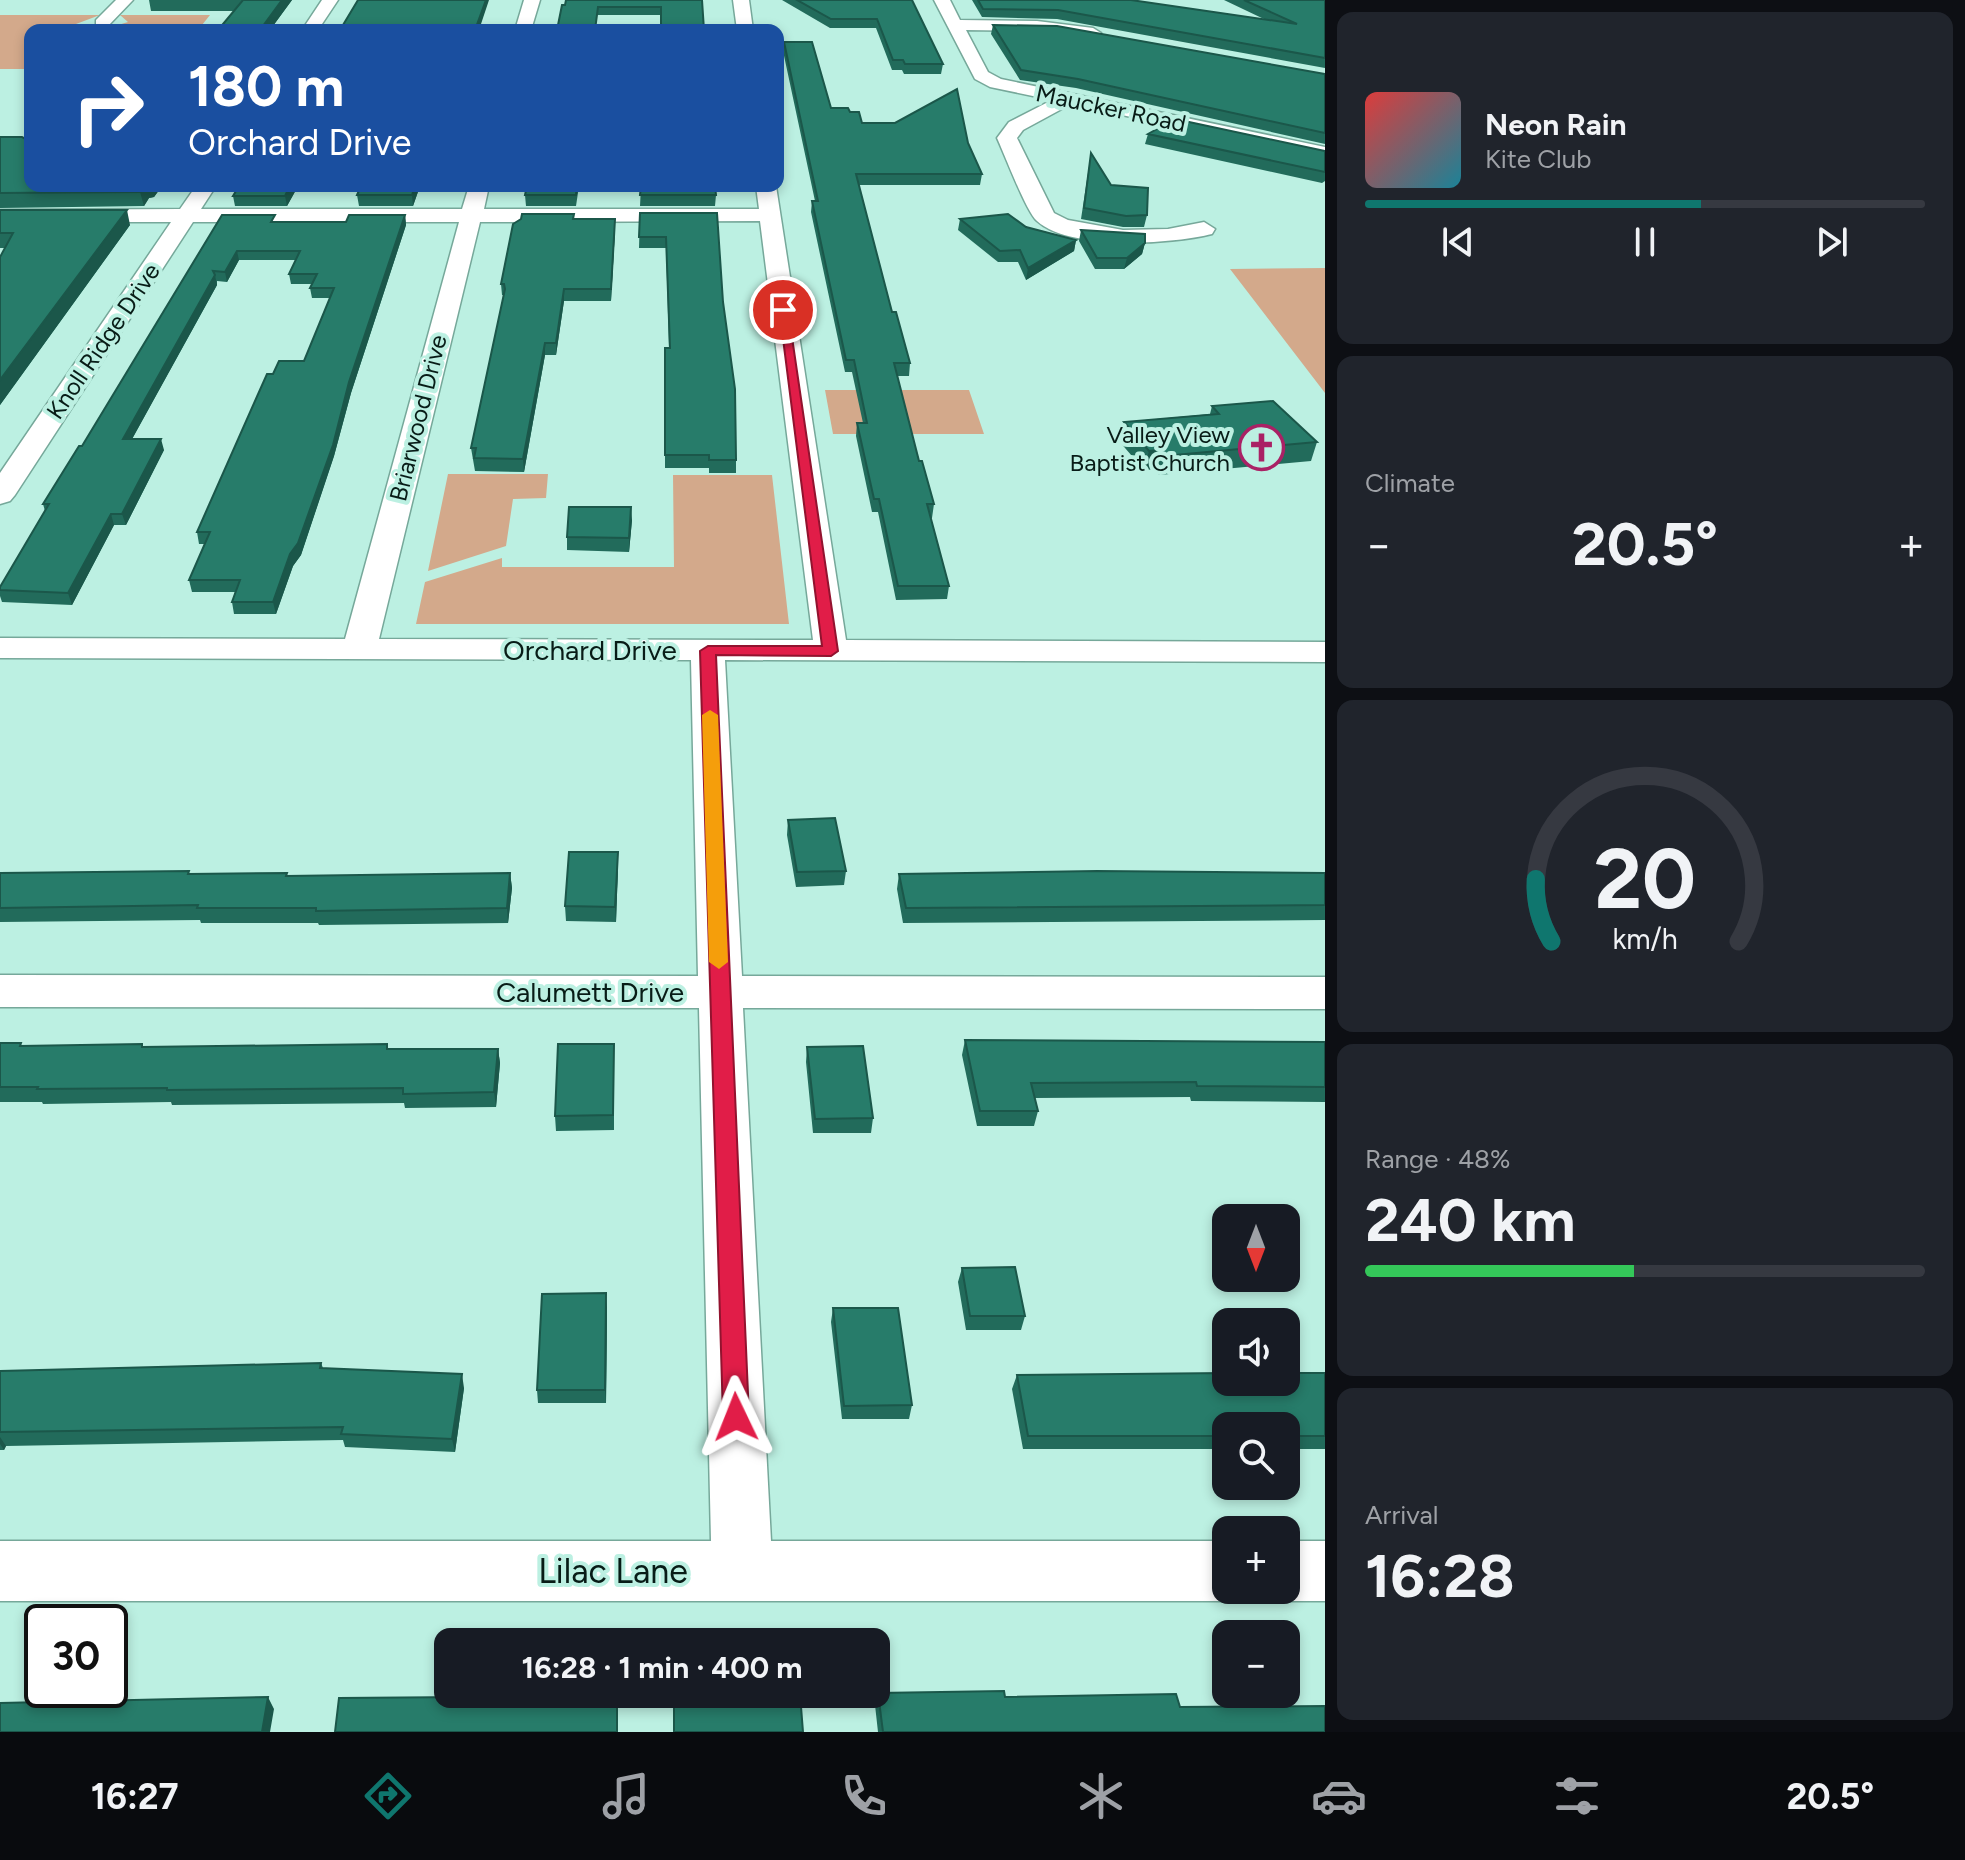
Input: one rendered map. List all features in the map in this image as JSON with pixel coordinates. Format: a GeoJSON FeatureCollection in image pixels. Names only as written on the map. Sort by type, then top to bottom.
{"type":"FeatureCollection","features":[{"type":"Feature","properties":{"kind":"street"},"geometry":{"type":"LineString","coordinates":[[102,23],[125,0]]}},
{"type":"Feature","properties":{"kind":"street"},"geometry":{"type":"LineString","coordinates":[[314,24],[330,0]]}},
{"type":"Feature","properties":{"kind":"street"},"geometry":{"type":"LineString","coordinates":[[525,24],[532,0]]}},
{"type":"Feature","properties":{"kind":"street"},"geometry":{"type":"LineString","coordinates":[[741,0],[744,24]]}},
{"type":"Feature","properties":{"kind":"street","name":"Maucker Road"},"geometry":{"type":"LineString","coordinates":[[942,0],[981,75],[1007,87],[1325,153]]}},
{"type":"Feature","properties":{"kind":"street"},"geometry":{"type":"LineString","coordinates":[[955,25],[1056,27],[1117,38]]}},
{"type":"Feature","properties":{"kind":"street"},"geometry":{"type":"LineString","coordinates":[[1068,99],[1016,126],[1007,138],[1045,217],[1071,229],[1111,235],[1176,235],[1204,229]]}},
{"type":"Feature","properties":{"kind":"street","name":"Knoll Ridge Drive"},"geometry":{"type":"LineString","coordinates":[[0,495],[202,192]]}},
{"type":"Feature","properties":{"kind":"street","name":"Briarwood Drive"},"geometry":{"type":"LineString","coordinates":[[359,650],[477,192]]}},
{"type":"Feature","properties":{"kind":"street"},"geometry":{"type":"LineString","coordinates":[[767,192],[831,651]]}},
{"type":"Feature","properties":{"kind":"street"},"geometry":{"type":"LineString","coordinates":[[0,216],[770,215]]}},
{"type":"Feature","properties":{"kind":"street"},"geometry":{"type":"LineString","coordinates":[[9,438],[38,438]]}},
{"type":"Feature","properties":{"kind":"street","name":"Orchard Drive"},"geometry":{"type":"LineString","coordinates":[[0,648],[1325,652]]}},
{"type":"Feature","properties":{"kind":"street"},"geometry":{"type":"LineString","coordinates":[[708,651],[742,1571]]}},
{"type":"Feature","properties":{"kind":"street","name":"Calumett Drive"},"geometry":{"type":"LineString","coordinates":[[0,991],[1325,993]]}},
{"type":"Feature","properties":{"kind":"street","name":"Lilac Lane"},"geometry":{"type":"LineString","coordinates":[[0,1571],[1212,1571]]}},
{"type":"Feature","properties":{"kind":"street"},"geometry":{"type":"LineString","coordinates":[[1300,1571],[1325,1571]]}},
{"type":"Feature","properties":{"kind":"shaded area"},"geometry":{"type":"Polygon","coordinates":[[[0,15],[100,15],[76,24],[24,24],[24,69],[0,69],[0,15]]]}},
{"type":"Feature","properties":{"kind":"shaded area"},"geometry":{"type":"Polygon","coordinates":[[[120,15],[210,15],[203,24],[122,24],[128,22],[120,15]]]}},
{"type":"Feature","properties":{"kind":"shaded area"},"geometry":{"type":"Polygon","coordinates":[[[1325,268],[1325,393],[1230,269],[1325,268]]]}},
{"type":"Feature","properties":{"kind":"shaded area"},"geometry":{"type":"Polygon","coordinates":[[[825,390],[969,390],[984,434],[833,434],[825,390]]]}},
{"type":"Feature","properties":{"kind":"shaded area"},"geometry":{"type":"Polygon","coordinates":[[[448,474],[548,474],[546,498],[513,499],[506,546],[428,571],[448,474]]]}},
{"type":"Feature","properties":{"kind":"shaded area"},"geometry":{"type":"Polygon","coordinates":[[[673,475],[772,475],[789,624],[416,624],[425,582],[502,558],[502,567],[674,567],[673,475]]]}},
{"type":"Feature","properties":{"kind":"building"},"geometry":{"type":"Polygon","coordinates":[[[243,0],[282,0],[264,24],[223,24],[243,0]]]}},
{"type":"Feature","properties":{"kind":"building"},"geometry":{"type":"Polygon","coordinates":[[[358,0],[486,0],[477,24],[344,24],[358,0]]]}},
{"type":"Feature","properties":{"kind":"building"},"geometry":{"type":"Polygon","coordinates":[[[566,0],[702,0],[704,24],[661,24],[661,7],[598,7],[596,24],[558,24],[562,5],[566,0]]]}},
{"type":"Feature","properties":{"kind":"building"},"geometry":{"type":"Polygon","coordinates":[[[797,0],[912,0],[943,64],[905,64],[903,60],[893,60],[877,19],[831,19],[797,0]]]}},
{"type":"Feature","properties":{"kind":"building"},"geometry":{"type":"Polygon","coordinates":[[[978,0],[1131,0],[1297,24],[1244,0],[1325,0],[1325,58],[1058,10],[983,9],[978,0]]]}},
{"type":"Feature","properties":{"kind":"building"},"geometry":{"type":"Polygon","coordinates":[[[993,25],[1057,26],[1325,74],[1325,133],[1078,79],[1021,70],[993,25]]]}},
{"type":"Feature","properties":{"kind":"building"},"geometry":{"type":"Polygon","coordinates":[[[784,42],[812,42],[831,108],[848,108],[850,112],[859,112],[862,123],[895,123],[957,89],[968,143],[982,174],[856,174],[892,312],[896,312],[910,363],[894,363],[919,461],[922,461],[934,504],[927,504],[949,586],[898,586],[879,499],[874,499],[857,423],[867,423],[854,360],[846,360],[812,201],[818,201],[784,42]]]}},
{"type":"Feature","properties":{"kind":"building"},"geometry":{"type":"Polygon","coordinates":[[[1175,119],[1325,151],[1325,172],[1148,134],[1175,119]]]}},
{"type":"Feature","properties":{"kind":"building"},"geometry":{"type":"Polygon","coordinates":[[[0,137],[24,138],[24,192],[140,192],[0,193],[0,137]]]}},
{"type":"Feature","properties":{"kind":"building"},"geometry":{"type":"Polygon","coordinates":[[[1091,153],[1111,185],[1148,188],[1147,215],[1126,216],[1084,208],[1091,153]]]}},
{"type":"Feature","properties":{"kind":"building"},"geometry":{"type":"Polygon","coordinates":[[[235,192],[287,192],[285,196],[233,196],[235,192]]]}},
{"type":"Feature","properties":{"kind":"building"},"geometry":{"type":"Polygon","coordinates":[[[358,192],[413,192],[412,195],[357,195],[358,192]]]}},
{"type":"Feature","properties":{"kind":"building"},"geometry":{"type":"Polygon","coordinates":[[[526,192],[576,192],[576,195],[525,195],[526,192]]]}},
{"type":"Feature","properties":{"kind":"building"},"geometry":{"type":"Polygon","coordinates":[[[640,192],[716,192],[716,195],[640,195],[640,192]]]}},
{"type":"Feature","properties":{"kind":"building"},"geometry":{"type":"Polygon","coordinates":[[[0,210],[127,210],[0,380],[0,257],[13,233],[0,233],[0,210]]]}},
{"type":"Feature","properties":{"kind":"building"},"geometry":{"type":"Polygon","coordinates":[[[640,213],[717,213],[723,302],[735,389],[736,460],[709,460],[709,455],[665,455],[665,348],[670,348],[666,237],[639,237],[640,213]]]}},
{"type":"Feature","properties":{"kind":"building"},"geometry":{"type":"Polygon","coordinates":[[[522,214],[574,214],[573,219],[615,219],[611,289],[564,289],[556,343],[545,343],[523,459],[474,458],[476,448],[471,448],[505,289],[501,284],[513,224],[521,219],[522,214]]]}},
{"type":"Feature","properties":{"kind":"building"},"geometry":{"type":"Polygon","coordinates":[[[1008,214],[1026,227],[1076,240],[1028,268],[1020,250],[1000,251],[960,219],[1008,214]]]}},
{"type":"Feature","properties":{"kind":"building"},"geometry":{"type":"Polygon","coordinates":[[[222,215],[275,215],[271,222],[346,222],[349,215],[405,215],[349,382],[333,445],[273,602],[232,602],[240,580],[189,580],[210,532],[197,532],[267,374],[273,374],[279,361],[304,361],[334,288],[310,288],[317,274],[289,274],[300,251],[237,251],[225,272],[213,271],[215,275],[123,439],[161,439],[122,514],[111,514],[68,593],[0,590],[49,504],[43,504],[79,446],[82,446],[222,215]]]}},
{"type":"Feature","properties":{"kind":"building"},"geometry":{"type":"Polygon","coordinates":[[[1081,230],[1145,234],[1145,243],[1127,258],[1097,258],[1081,230]]]}},
{"type":"Feature","properties":{"kind":"building"},"geometry":{"type":"Polygon","coordinates":[[[1273,401],[1317,442],[1164,456],[1158,450],[1149,451],[1124,422],[1219,414],[1212,406],[1273,401]]]}},
{"type":"Feature","properties":{"kind":"building"},"geometry":{"type":"Polygon","coordinates":[[[569,507],[631,507],[629,538],[567,537],[569,507]]]}},
{"type":"Feature","properties":{"kind":"building"},"geometry":{"type":"Polygon","coordinates":[[[835,818],[846,871],[797,872],[788,820],[835,818]]]}},
{"type":"Feature","properties":{"kind":"building"},"geometry":{"type":"Polygon","coordinates":[[[569,852],[618,852],[615,907],[565,906],[569,852]]]}},
{"type":"Feature","properties":{"kind":"building"},"geometry":{"type":"Polygon","coordinates":[[[189,871],[188,874],[287,873],[286,876],[510,873],[507,908],[316,911],[316,908],[197,908],[198,905],[0,908],[0,873],[189,871]]]}},
{"type":"Feature","properties":{"kind":"building"},"geometry":{"type":"Polygon","coordinates":[[[1097,871],[1325,873],[1325,905],[906,908],[899,874],[1097,871]]]}},
{"type":"Feature","properties":{"kind":"building"},"geometry":{"type":"Polygon","coordinates":[[[965,1040],[1325,1042],[1325,1087],[1197,1086],[1196,1082],[1031,1083],[1038,1111],[980,1111],[965,1040]]]}},
{"type":"Feature","properties":{"kind":"building"},"geometry":{"type":"Polygon","coordinates":[[[0,1043],[21,1043],[20,1046],[142,1044],[142,1047],[387,1044],[387,1049],[498,1049],[494,1092],[403,1094],[403,1088],[167,1090],[0,1087],[0,1043]]]}},
{"type":"Feature","properties":{"kind":"building"},"geometry":{"type":"Polygon","coordinates":[[[558,1044],[614,1044],[613,1115],[555,1116],[558,1044]]]}},
{"type":"Feature","properties":{"kind":"building"},"geometry":{"type":"Polygon","coordinates":[[[863,1046],[873,1118],[815,1119],[807,1047],[863,1046]]]}},
{"type":"Feature","properties":{"kind":"building"},"geometry":{"type":"Polygon","coordinates":[[[1015,1267],[1025,1316],[970,1316],[962,1268],[1015,1267]]]}},
{"type":"Feature","properties":{"kind":"building"},"geometry":{"type":"Polygon","coordinates":[[[606,1293],[605,1390],[537,1390],[542,1294],[606,1293]]]}},
{"type":"Feature","properties":{"kind":"building"},"geometry":{"type":"Polygon","coordinates":[[[833,1308],[898,1308],[912,1405],[844,1406],[833,1308]]]}},
{"type":"Feature","properties":{"kind":"building"},"geometry":{"type":"Polygon","coordinates":[[[321,1363],[320,1368],[462,1374],[452,1439],[341,1434],[343,1427],[0,1432],[0,1371],[321,1363]]]}},
{"type":"Feature","properties":{"kind":"building"},"geometry":{"type":"Polygon","coordinates":[[[1212,1373],[1212,1396],[1300,1396],[1300,1373],[1325,1373],[1325,1436],[1300,1436],[1300,1412],[1212,1412],[1212,1436],[1028,1436],[1017,1375],[1212,1373]]]}},
{"type":"Feature","properties":{"kind":"building"},"geometry":{"type":"Polygon","coordinates":[[[1004,1691],[1005,1697],[1176,1694],[1180,1707],[1325,1706],[1325,1732],[883,1732],[880,1708],[890,1708],[890,1693],[1004,1691]]]}},
{"type":"Feature","properties":{"kind":"building"},"geometry":{"type":"Polygon","coordinates":[[[268,1697],[262,1732],[0,1732],[0,1703],[24,1702],[24,1708],[128,1708],[128,1700],[268,1697]]]}},
{"type":"Feature","properties":{"kind":"building"},"geometry":{"type":"Polygon","coordinates":[[[434,1697],[434,1708],[617,1708],[617,1732],[335,1732],[339,1698],[434,1697]]]}},
{"type":"Feature","properties":{"kind":"building"},"geometry":{"type":"Polygon","coordinates":[[[674,1708],[801,1708],[803,1732],[674,1732],[674,1708]]]}},
{"type":"Feature","properties":{"kind":"slow traffic"},"geometry":{"type":"LineString","coordinates":[[710,715],[719,962]]}},
{"type":"Feature","properties":{"kind":"place","name":"Valley View Baptist Church"},"geometry":{"type":"Point","coordinates":[1261,448]}},
{"type":"Feature","properties":{"kind":"route"},"geometry":{"type":"LineString","coordinates":[[736,1417],[708,651],[831,651],[783,310]]}}]}
